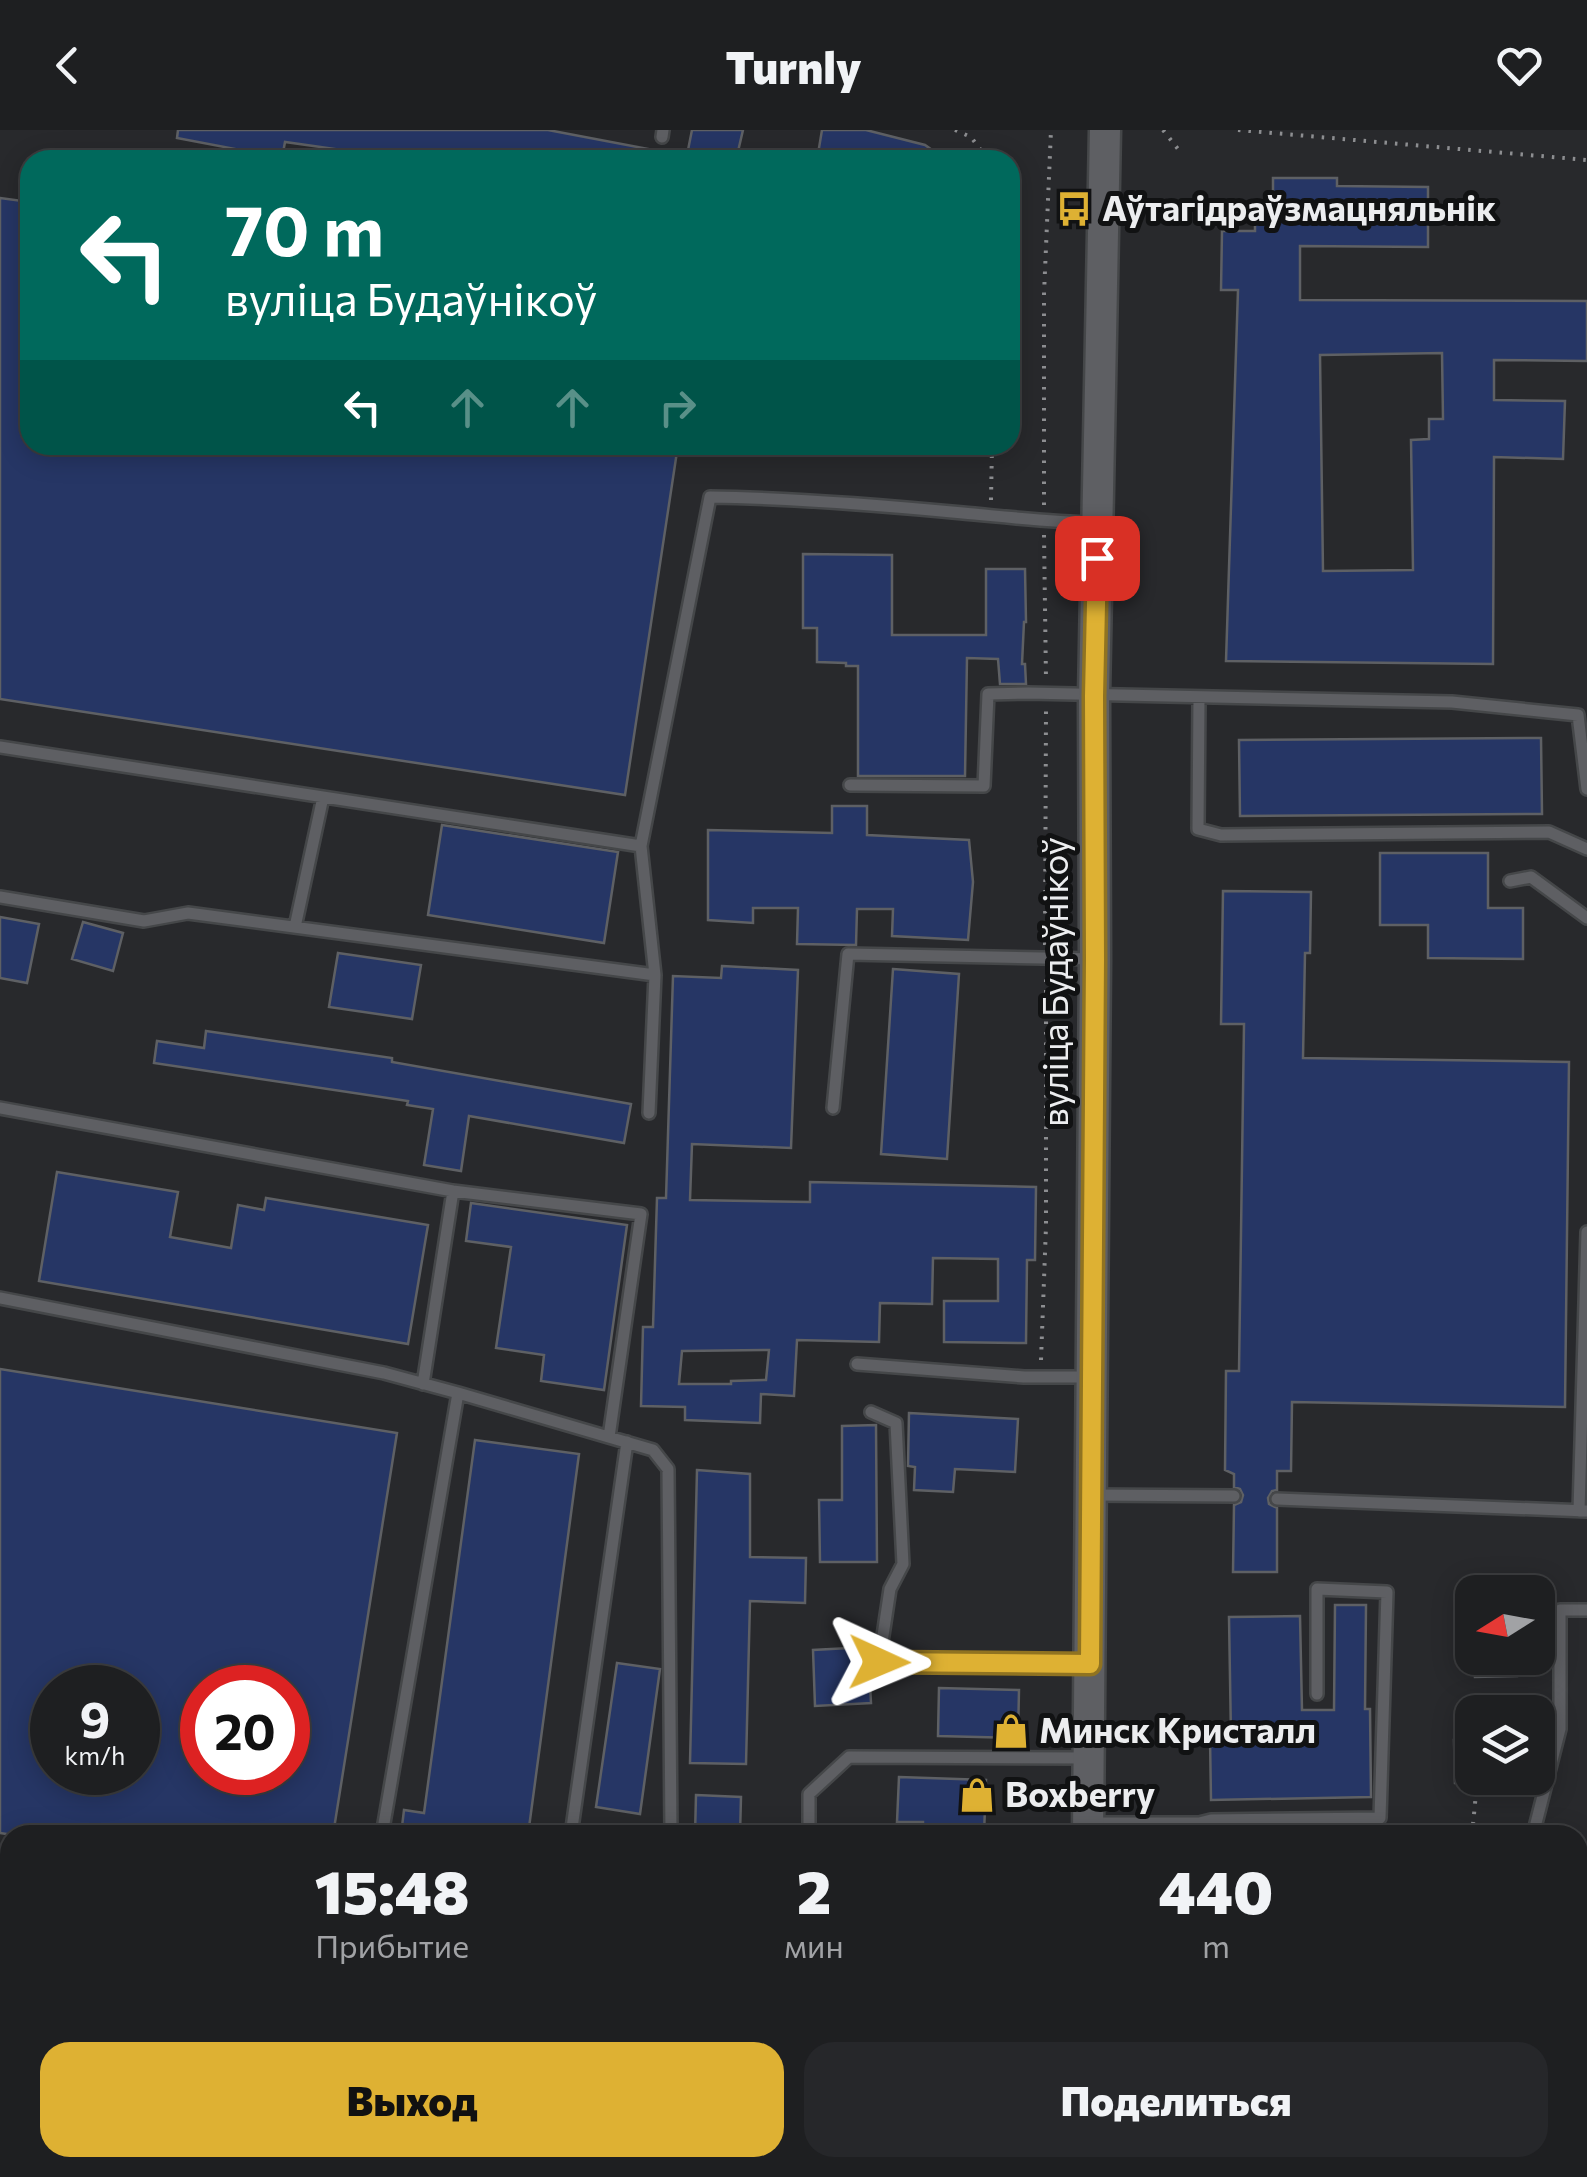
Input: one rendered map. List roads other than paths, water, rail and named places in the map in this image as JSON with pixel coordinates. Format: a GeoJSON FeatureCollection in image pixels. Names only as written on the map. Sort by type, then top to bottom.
{"type":"FeatureCollection","features":[{"type":"Feature","properties":{"kind":"main road","name":"вуліца Будаўнікоў"},"geometry":{"type":"LineString","coordinates":[[1088,1825],[1094,696],[1105,130]]}},
{"type":"Feature","properties":{"kind":"lane"},"geometry":{"type":"LineString","coordinates":[[649,1113],[655,976],[641,846],[710,497],[791,498],[1044,522],[1098,523]]}},
{"type":"Feature","properties":{"kind":"lane"},"geometry":{"type":"LineString","coordinates":[[850,786],[984,786],[988,694],[1046,694],[1452,702],[1578,714],[1587,789]]}},
{"type":"Feature","properties":{"kind":"lane"},"geometry":{"type":"LineString","coordinates":[[1199,698],[1198,829],[1220,835],[1549,832],[1587,849]]}},
{"type":"Feature","properties":{"kind":"lane"},"geometry":{"type":"LineString","coordinates":[[0,747],[641,846]]}},
{"type":"Feature","properties":{"kind":"lane"},"geometry":{"type":"LineString","coordinates":[[296,928],[324,797]]}},
{"type":"Feature","properties":{"kind":"lane"},"geometry":{"type":"LineString","coordinates":[[1510,881],[1531,877],[1587,918]]}},
{"type":"Feature","properties":{"kind":"lane"},"geometry":{"type":"LineString","coordinates":[[0,898],[144,921],[188,913],[655,976]]}},
{"type":"Feature","properties":{"kind":"lane"},"geometry":{"type":"LineString","coordinates":[[833,1108],[848,954],[1095,959]]}},
{"type":"Feature","properties":{"kind":"lane"},"geometry":{"type":"LineString","coordinates":[[0,1108],[454,1191],[642,1214],[609,1437]]}},
{"type":"Feature","properties":{"kind":"lane"},"geometry":{"type":"LineString","coordinates":[[423,1384],[454,1191]]}},
{"type":"Feature","properties":{"kind":"lane"},"geometry":{"type":"LineString","coordinates":[[1277,1500],[1583,1511],[1587,1232]]}},
{"type":"Feature","properties":{"kind":"lane"},"geometry":{"type":"LineString","coordinates":[[0,1298],[384,1373],[654,1450],[668,1470],[672,1825]]}},
{"type":"Feature","properties":{"kind":"lane"},"geometry":{"type":"LineString","coordinates":[[858,1364],[1040,1378],[1091,1377]]}},
{"type":"Feature","properties":{"kind":"lane"},"geometry":{"type":"LineString","coordinates":[[384,1825],[458,1393]]}},
{"type":"Feature","properties":{"kind":"lane"},"geometry":{"type":"LineString","coordinates":[[871,1412],[896,1423],[903,1564],[890,1589],[879,1662],[1090,1664]]}},
{"type":"Feature","properties":{"kind":"lane"},"geometry":{"type":"LineString","coordinates":[[572,1825],[626,1442]]}},
{"type":"Feature","properties":{"kind":"lane"},"geometry":{"type":"LineString","coordinates":[[1091,1495],[1234,1496]]}},
{"type":"Feature","properties":{"kind":"lane"},"geometry":{"type":"LineString","coordinates":[[1162,1825],[1211,1820],[1380,1818],[1388,1592],[1317,1590],[1316,1694]]}},
{"type":"Feature","properties":{"kind":"lane"},"geometry":{"type":"LineString","coordinates":[[1536,1825],[1560,1729],[1560,1610],[1587,1610]]}},
{"type":"Feature","properties":{"kind":"lane"},"geometry":{"type":"LineString","coordinates":[[809,1825],[809,1794],[849,1757],[1088,1758]]}},
{"type":"Feature","properties":{"kind":"place","name":"Аўтагідраўзмацняльнік"},"geometry":{"type":"Point","coordinates":[1074,209]}},
{"type":"Feature","properties":{"kind":"place","name":"Минск Кристалл"},"geometry":{"type":"Point","coordinates":[1011,1731]}},
{"type":"Feature","properties":{"kind":"place","name":"Boxberry"},"geometry":{"type":"Point","coordinates":[977,1795]}}]}
